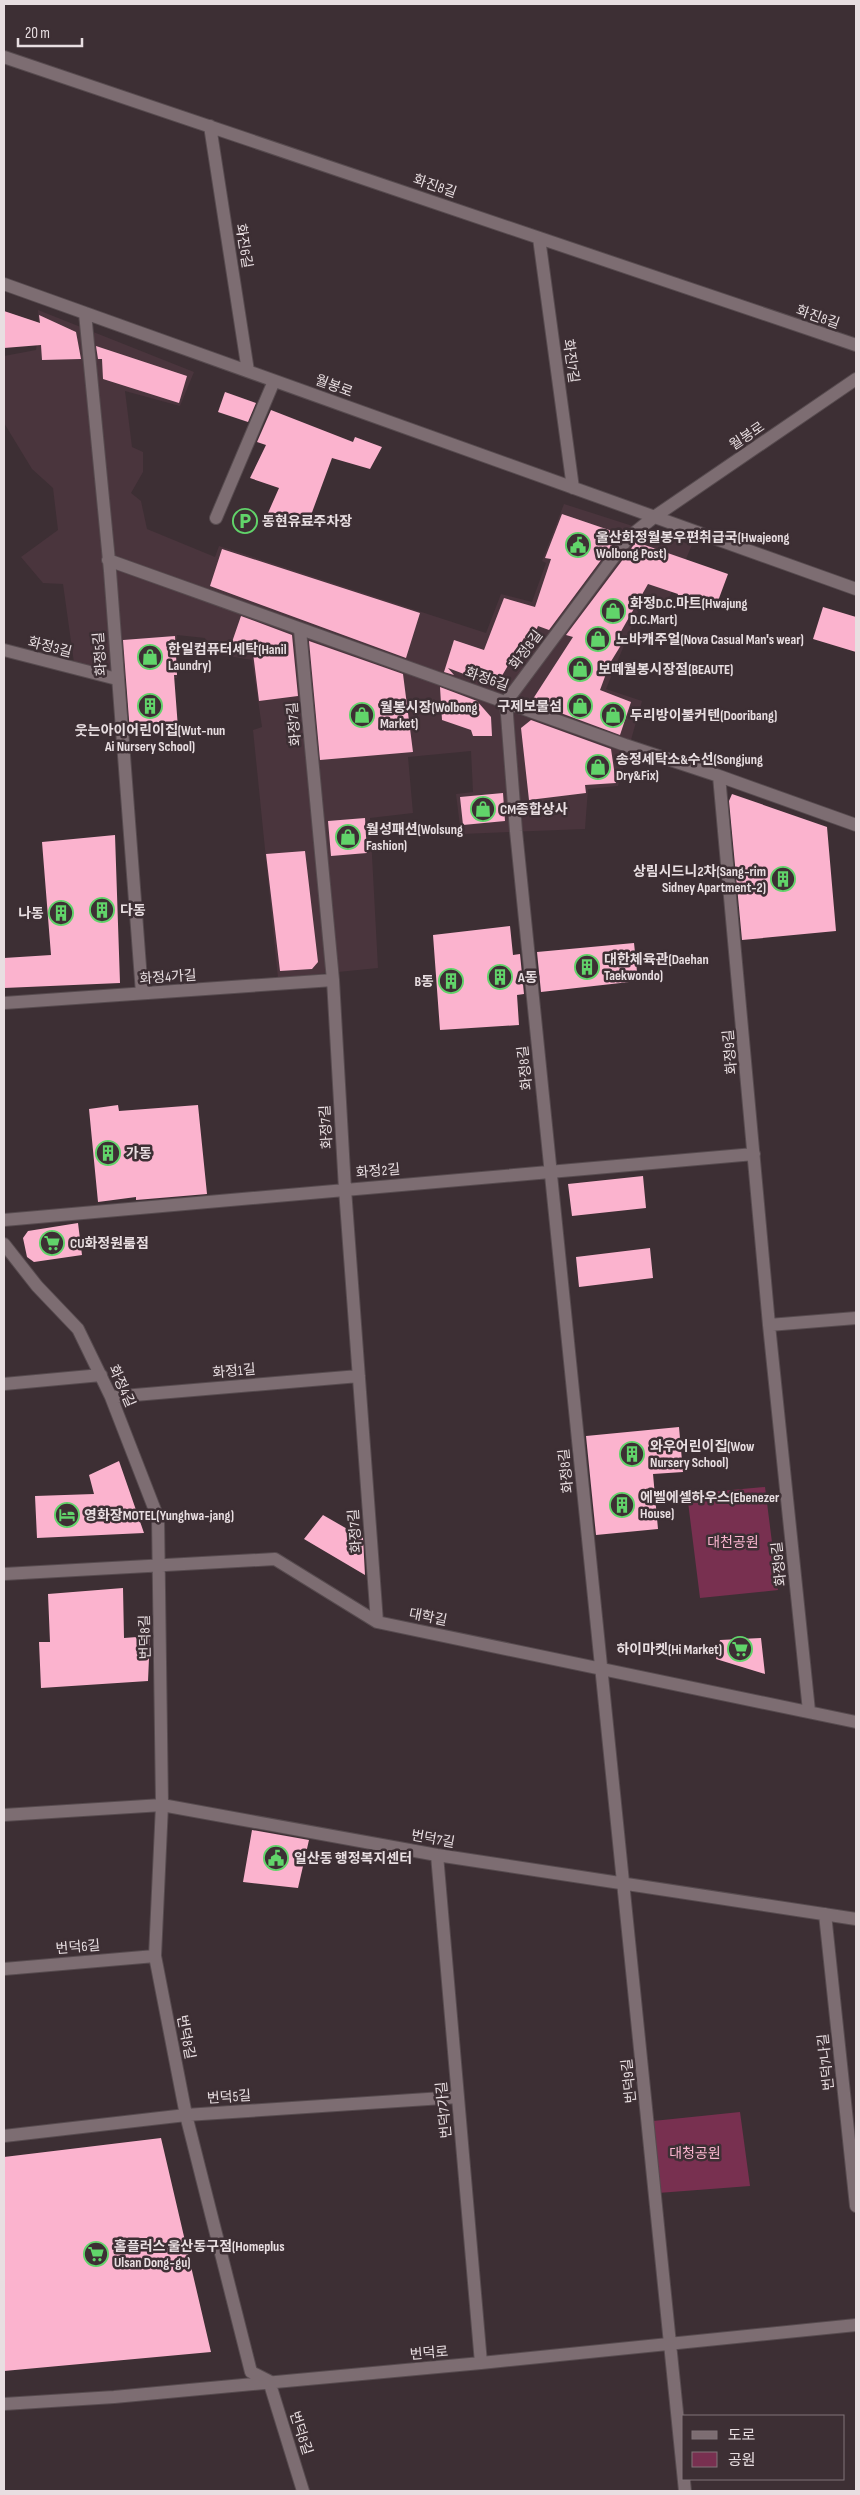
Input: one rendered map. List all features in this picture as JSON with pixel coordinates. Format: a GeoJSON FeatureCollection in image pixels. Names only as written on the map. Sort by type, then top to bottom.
{"type":"FeatureCollection","features":[{"type":"Feature","properties":{"kind":"street","name":"화진8길"},"geometry":{"type":"LineString","coordinates":[[4,57],[856,345]]}},
{"type":"Feature","properties":{"kind":"street","name":"화진6길"},"geometry":{"type":"LineString","coordinates":[[210,126],[248,371]]}},
{"type":"Feature","properties":{"kind":"street","name":"화진7길"},"geometry":{"type":"LineString","coordinates":[[539,238],[573,488]]}},
{"type":"Feature","properties":{"kind":"street","name":"월봉로"},"geometry":{"type":"LineString","coordinates":[[4,284],[856,589]]}},
{"type":"Feature","properties":{"kind":"street","name":"화정5길"},"geometry":{"type":"LineString","coordinates":[[85,313],[108,560],[142,993]]}},
{"type":"Feature","properties":{"kind":"street"},"geometry":{"type":"LineString","coordinates":[[216,518],[274,380]]}},
{"type":"Feature","properties":{"kind":"street","name":"월봉로"},"geometry":{"type":"LineString","coordinates":[[654,517],[856,380]]}},
{"type":"Feature","properties":{"kind":"street","name":"화정8길"},"geometry":{"type":"LineString","coordinates":[[601,1667],[516,831],[506,702],[628,538],[654,517]]}},
{"type":"Feature","properties":{"kind":"street","name":"화정6길"},"geometry":{"type":"LineString","coordinates":[[108,560],[300,630],[856,825]]}},
{"type":"Feature","properties":{"kind":"street","name":"화정7길"},"geometry":{"type":"LineString","coordinates":[[300,630],[333,980],[345,1189],[377,1622]]}},
{"type":"Feature","properties":{"kind":"street","name":"화정3길"},"geometry":{"type":"LineString","coordinates":[[4,650],[117,679]]}},
{"type":"Feature","properties":{"kind":"street","name":"화정9길"},"geometry":{"type":"LineString","coordinates":[[719,776],[769,1325],[809,1711]]}},
{"type":"Feature","properties":{"kind":"street","name":"화정4가길"},"geometry":{"type":"LineString","coordinates":[[4,1003],[333,980]]}},
{"type":"Feature","properties":{"kind":"street","name":"화정2길"},"geometry":{"type":"LineString","coordinates":[[4,1220],[551,1170],[754,1154]]}},
{"type":"Feature","properties":{"kind":"street","name":"화정4길"},"geometry":{"type":"LineString","coordinates":[[4,1244],[37,1286],[78,1329],[101,1375],[158,1518],[159,1566]]}},
{"type":"Feature","properties":{"kind":"street"},"geometry":{"type":"LineString","coordinates":[[769,1325],[856,1318]]}},
{"type":"Feature","properties":{"kind":"street"},"geometry":{"type":"LineString","coordinates":[[4,1384],[101,1375]]}},
{"type":"Feature","properties":{"kind":"street","name":"화정1길"},"geometry":{"type":"LineString","coordinates":[[111,1397],[359,1376]]}},
{"type":"Feature","properties":{"kind":"street","name":"대학길"},"geometry":{"type":"LineString","coordinates":[[4,1574],[275,1560],[377,1622],[601,1667],[856,1722]]}},
{"type":"Feature","properties":{"kind":"street","name":"번덕8길"},"geometry":{"type":"LineString","coordinates":[[159,1566],[162,1805],[156,1956],[186,2115],[251,2372],[268,2381],[304,2491]]}},
{"type":"Feature","properties":{"kind":"street","name":"번덕9길"},"geometry":{"type":"LineString","coordinates":[[601,1667],[682,2459]]}},
{"type":"Feature","properties":{"kind":"street","name":"번덕7길"},"geometry":{"type":"LineString","coordinates":[[4,1815],[162,1805],[437,1855],[624,1882],[856,1919]]}},
{"type":"Feature","properties":{"kind":"street","name":"번덕7가길"},"geometry":{"type":"LineString","coordinates":[[437,1855],[481,2363]]}},
{"type":"Feature","properties":{"kind":"street","name":"번덕7나길"},"geometry":{"type":"LineString","coordinates":[[825,1914],[856,2206]]}},
{"type":"Feature","properties":{"kind":"street","name":"번덕6길"},"geometry":{"type":"LineString","coordinates":[[4,1969],[156,1956]]}},
{"type":"Feature","properties":{"kind":"street","name":"번덕5길"},"geometry":{"type":"LineString","coordinates":[[4,2136],[186,2115],[458,2097]]}},
{"type":"Feature","properties":{"kind":"street","name":"번덕로"},"geometry":{"type":"LineString","coordinates":[[4,2404],[114,2397],[268,2381],[481,2363],[856,2325]]}},
{"type":"Feature","properties":{"kind":"shaded area","name":"월봉시장(Wolbong Market)"},"geometry":{"type":"Polygon","coordinates":[[[38,310],[194,372],[180,406],[125,391],[132,447],[143,452],[143,472],[131,493],[141,501],[147,529],[215,557],[219,546],[486,633],[501,594],[532,602],[546,563],[542,561],[564,504],[692,545],[665,607],[642,602],[606,689],[642,701],[618,786],[588,789],[585,829],[461,834],[456,794],[473,792],[471,751],[408,757],[413,813],[370,818],[378,968],[278,978],[253,730],[262,727],[252,660],[210,653],[205,638],[177,635],[177,678],[117,679],[74,663],[63,584],[43,583],[21,557],[58,530],[53,488],[32,469],[4,423],[4,356],[36,350],[39,330],[38,310]]]}},
{"type":"Feature","properties":{"kind":"green space","name":"대천공원"},"geometry":{"type":"Polygon","coordinates":[[[765,1487],[778,1590],[700,1598],[687,1494],[765,1487]]]}},
{"type":"Feature","properties":{"kind":"green space","name":"대청공원"},"geometry":{"type":"Polygon","coordinates":[[[740,2112],[750,2186],[658,2193],[653,2121],[740,2112]]]}},
{"type":"Feature","properties":{"kind":"building"},"geometry":{"type":"Polygon","coordinates":[[[4,311],[40,323],[39,315],[76,332],[81,359],[42,360],[41,345],[4,348],[4,311]]]}},
{"type":"Feature","properties":{"kind":"building"},"geometry":{"type":"Polygon","coordinates":[[[96,346],[187,376],[179,403],[103,379],[102,359],[98,359],[96,346]]]}},
{"type":"Feature","properties":{"kind":"building"},"geometry":{"type":"Polygon","coordinates":[[[225,392],[256,403],[248,422],[218,412],[225,392]]]}},
{"type":"Feature","properties":{"kind":"building"},"geometry":{"type":"Polygon","coordinates":[[[271,410],[353,442],[355,437],[382,447],[370,469],[332,458],[307,526],[268,513],[279,488],[250,478],[266,445],[257,442],[271,410]]]}},
{"type":"Feature","properties":{"kind":"building"},"geometry":{"type":"Polygon","coordinates":[[[562,514],[615,532],[613,534],[619,536],[549,630],[538,626],[532,641],[524,638],[496,686],[448,668],[454,675],[444,672],[454,640],[484,650],[504,598],[535,607],[551,559],[545,558],[562,514]]]}},
{"type":"Feature","properties":{"kind":"building"},"geometry":{"type":"Polygon","coordinates":[[[636,542],[728,574],[715,609],[677,598],[678,594],[648,584],[619,635],[626,637],[610,663],[600,690],[631,702],[620,735],[531,702],[573,637],[566,635],[636,542]]]}},
{"type":"Feature","properties":{"kind":"building"},"geometry":{"type":"Polygon","coordinates":[[[222,549],[420,613],[406,658],[210,586],[222,549]]]}},
{"type":"Feature","properties":{"kind":"building"},"geometry":{"type":"Polygon","coordinates":[[[823,607],[856,617],[856,652],[813,639],[823,607]]]}},
{"type":"Feature","properties":{"kind":"building"},"geometry":{"type":"Polygon","coordinates":[[[241,616],[292,635],[298,696],[259,701],[253,653],[231,645],[241,616]]]}},
{"type":"Feature","properties":{"kind":"building"},"geometry":{"type":"Polygon","coordinates":[[[175,636],[177,675],[174,675],[178,728],[130,733],[123,640],[175,636]]]}},
{"type":"Feature","properties":{"kind":"building","name":"월봉시장(Wolbong Market)"},"geometry":{"type":"Polygon","coordinates":[[[309,641],[403,674],[413,752],[320,760],[309,641]]]}},
{"type":"Feature","properties":{"kind":"building"},"geometry":{"type":"Polygon","coordinates":[[[440,687],[477,701],[491,717],[492,736],[473,736],[471,730],[442,720],[440,687]]]}},
{"type":"Feature","properties":{"kind":"building"},"geometry":{"type":"Polygon","coordinates":[[[531,720],[611,749],[616,783],[585,785],[586,793],[529,800],[521,728],[531,720]]]}},
{"type":"Feature","properties":{"kind":"building","name":"CM종합상사"},"geometry":{"type":"Polygon","coordinates":[[[503,793],[505,821],[463,825],[460,797],[503,793]]]}},
{"type":"Feature","properties":{"kind":"building","name":"상림시드니2차(Sang-rim Sidney Apartment-2)"},"geometry":{"type":"Polygon","coordinates":[[[732,794],[827,827],[836,931],[742,940],[729,801],[732,794]]]}},
{"type":"Feature","properties":{"kind":"building","name":"월성패션(Wolsung Fashion)"},"geometry":{"type":"Polygon","coordinates":[[[365,818],[367,853],[331,856],[328,821],[365,818]]]}},
{"type":"Feature","properties":{"kind":"building"},"geometry":{"type":"Polygon","coordinates":[[[115,835],[120,983],[4,988],[4,958],[51,955],[42,842],[115,835]]]}},
{"type":"Feature","properties":{"kind":"building"},"geometry":{"type":"Polygon","coordinates":[[[305,851],[318,962],[312,969],[280,971],[266,854],[305,851]]]}},
{"type":"Feature","properties":{"kind":"building"},"geometry":{"type":"Polygon","coordinates":[[[510,926],[513,955],[520,954],[524,994],[517,995],[519,1025],[440,1030],[433,935],[510,926]]]}},
{"type":"Feature","properties":{"kind":"building","name":"대한체육관(Daehan Taekwondo)"},"geometry":{"type":"Polygon","coordinates":[[[634,943],[638,981],[541,992],[537,952],[634,943]]]}},
{"type":"Feature","properties":{"kind":"building"},"geometry":{"type":"Polygon","coordinates":[[[118,1105],[119,1111],[198,1105],[207,1194],[136,1200],[136,1197],[98,1202],[89,1109],[118,1105]]]}},
{"type":"Feature","properties":{"kind":"building"},"geometry":{"type":"Polygon","coordinates":[[[643,1176],[646,1208],[572,1216],[568,1184],[643,1176]]]}},
{"type":"Feature","properties":{"kind":"building","name":"CU화정원룸점"},"geometry":{"type":"Polygon","coordinates":[[[78,1223],[82,1255],[34,1262],[27,1257],[23,1238],[28,1231],[78,1223]]]}},
{"type":"Feature","properties":{"kind":"building"},"geometry":{"type":"Polygon","coordinates":[[[650,1248],[653,1278],[579,1287],[576,1257],[650,1248]]]}},
{"type":"Feature","properties":{"kind":"building"},"geometry":{"type":"Polygon","coordinates":[[[679,1427],[683,1472],[653,1474],[658,1529],[596,1535],[586,1436],[679,1427]]]}},
{"type":"Feature","properties":{"kind":"building"},"geometry":{"type":"Polygon","coordinates":[[[119,1461],[144,1533],[37,1538],[35,1496],[94,1494],[89,1475],[119,1461]]]}},
{"type":"Feature","properties":{"kind":"building"},"geometry":{"type":"Polygon","coordinates":[[[323,1515],[363,1538],[365,1575],[304,1539],[323,1515]]]}},
{"type":"Feature","properties":{"kind":"building"},"geometry":{"type":"Polygon","coordinates":[[[123,1588],[124,1638],[150,1636],[148,1681],[41,1688],[39,1642],[50,1642],[48,1594],[123,1588]]]}},
{"type":"Feature","properties":{"kind":"building","name":"하이마켓(Hi Market)"},"geometry":{"type":"Polygon","coordinates":[[[761,1638],[765,1674],[716,1659],[720,1640],[761,1638]]]}},
{"type":"Feature","properties":{"kind":"building","name":"일산동 행정복지센터"},"geometry":{"type":"Polygon","coordinates":[[[252,1830],[309,1840],[298,1888],[243,1882],[252,1830]]]}},
{"type":"Feature","properties":{"kind":"building","name":"홈플러스 울산동구점(Homeplus Ulsan Dong-gu)"},"geometry":{"type":"Polygon","coordinates":[[[161,2138],[211,2352],[4,2371],[4,2157],[161,2138]]]}},
{"type":"Feature","properties":{"kind":"place","name":"동현유료주차장"},"geometry":{"type":"Point","coordinates":[245,521]}},
{"type":"Feature","properties":{"kind":"place","name":"울산화정월봉우편취급국(Hwajeong Wolbong Post)"},"geometry":{"type":"Point","coordinates":[578,545]}},
{"type":"Feature","properties":{"kind":"place","name":"화정D.C.마트(Hwajung D.C.Mart)"},"geometry":{"type":"Point","coordinates":[613,611]}},
{"type":"Feature","properties":{"kind":"place","name":"노바캐주얼(Nova Casual Man's wear)"},"geometry":{"type":"Point","coordinates":[598,639]}},
{"type":"Feature","properties":{"kind":"place","name":"한일컴퓨터세탁(Hanil Laundry)"},"geometry":{"type":"Point","coordinates":[150,657]}},
{"type":"Feature","properties":{"kind":"place","name":"보떼월봉시장점(BEAUTE)"},"geometry":{"type":"Point","coordinates":[580,669]}},
{"type":"Feature","properties":{"kind":"place","name":"웃는아이어린이집(Wut-nun Ai Nursery School)"},"geometry":{"type":"Point","coordinates":[150,706]}},
{"type":"Feature","properties":{"kind":"place","name":"구제보물섬"},"geometry":{"type":"Point","coordinates":[580,706]}},
{"type":"Feature","properties":{"kind":"place","name":"월봉시장(Wolbong Market)"},"geometry":{"type":"Point","coordinates":[362,715]}},
{"type":"Feature","properties":{"kind":"place","name":"두리방이불커텐(Dooribang)"},"geometry":{"type":"Point","coordinates":[613,715]}},
{"type":"Feature","properties":{"kind":"place","name":"송정세탁소&수선(Songjung Dry&Fix)"},"geometry":{"type":"Point","coordinates":[598,767]}},
{"type":"Feature","properties":{"kind":"place","name":"CM종합상사"},"geometry":{"type":"Point","coordinates":[483,809]}},
{"type":"Feature","properties":{"kind":"place","name":"월성패션(Wolsung Fashion)"},"geometry":{"type":"Point","coordinates":[348,837]}},
{"type":"Feature","properties":{"kind":"place","name":"상림시드니2차(Sang-rim Sidney Apartment-2)"},"geometry":{"type":"Point","coordinates":[783,879]}},
{"type":"Feature","properties":{"kind":"place","name":"다동"},"geometry":{"type":"Point","coordinates":[102,910]}},
{"type":"Feature","properties":{"kind":"place","name":"나동"},"geometry":{"type":"Point","coordinates":[61,913]}},
{"type":"Feature","properties":{"kind":"place","name":"대한체육관(Daehan Taekwondo)"},"geometry":{"type":"Point","coordinates":[587,967]}},
{"type":"Feature","properties":{"kind":"place","name":"A동"},"geometry":{"type":"Point","coordinates":[500,977]}},
{"type":"Feature","properties":{"kind":"place","name":"B동"},"geometry":{"type":"Point","coordinates":[451,981]}},
{"type":"Feature","properties":{"kind":"place","name":"가동"},"geometry":{"type":"Point","coordinates":[108,1153]}},
{"type":"Feature","properties":{"kind":"place","name":"CU화정원룸점"},"geometry":{"type":"Point","coordinates":[52,1243]}},
{"type":"Feature","properties":{"kind":"place","name":"와우어린이집(Wow Nursery School)"},"geometry":{"type":"Point","coordinates":[632,1454]}},
{"type":"Feature","properties":{"kind":"place","name":"에벨에셀하우스(Ebenezer House)"},"geometry":{"type":"Point","coordinates":[622,1505]}},
{"type":"Feature","properties":{"kind":"place","name":"영화장MOTEL(Yunghwa-jang)"},"geometry":{"type":"Point","coordinates":[67,1515]}},
{"type":"Feature","properties":{"kind":"place","name":"하이마켓(Hi Market)"},"geometry":{"type":"Point","coordinates":[740,1649]}},
{"type":"Feature","properties":{"kind":"place","name":"일산동 행정복지센터"},"geometry":{"type":"Point","coordinates":[276,1858]}},
{"type":"Feature","properties":{"kind":"place","name":"홈플러스 울산동구점(Homeplus Ulsan Dong-gu)"},"geometry":{"type":"Point","coordinates":[96,2254]}}]}
